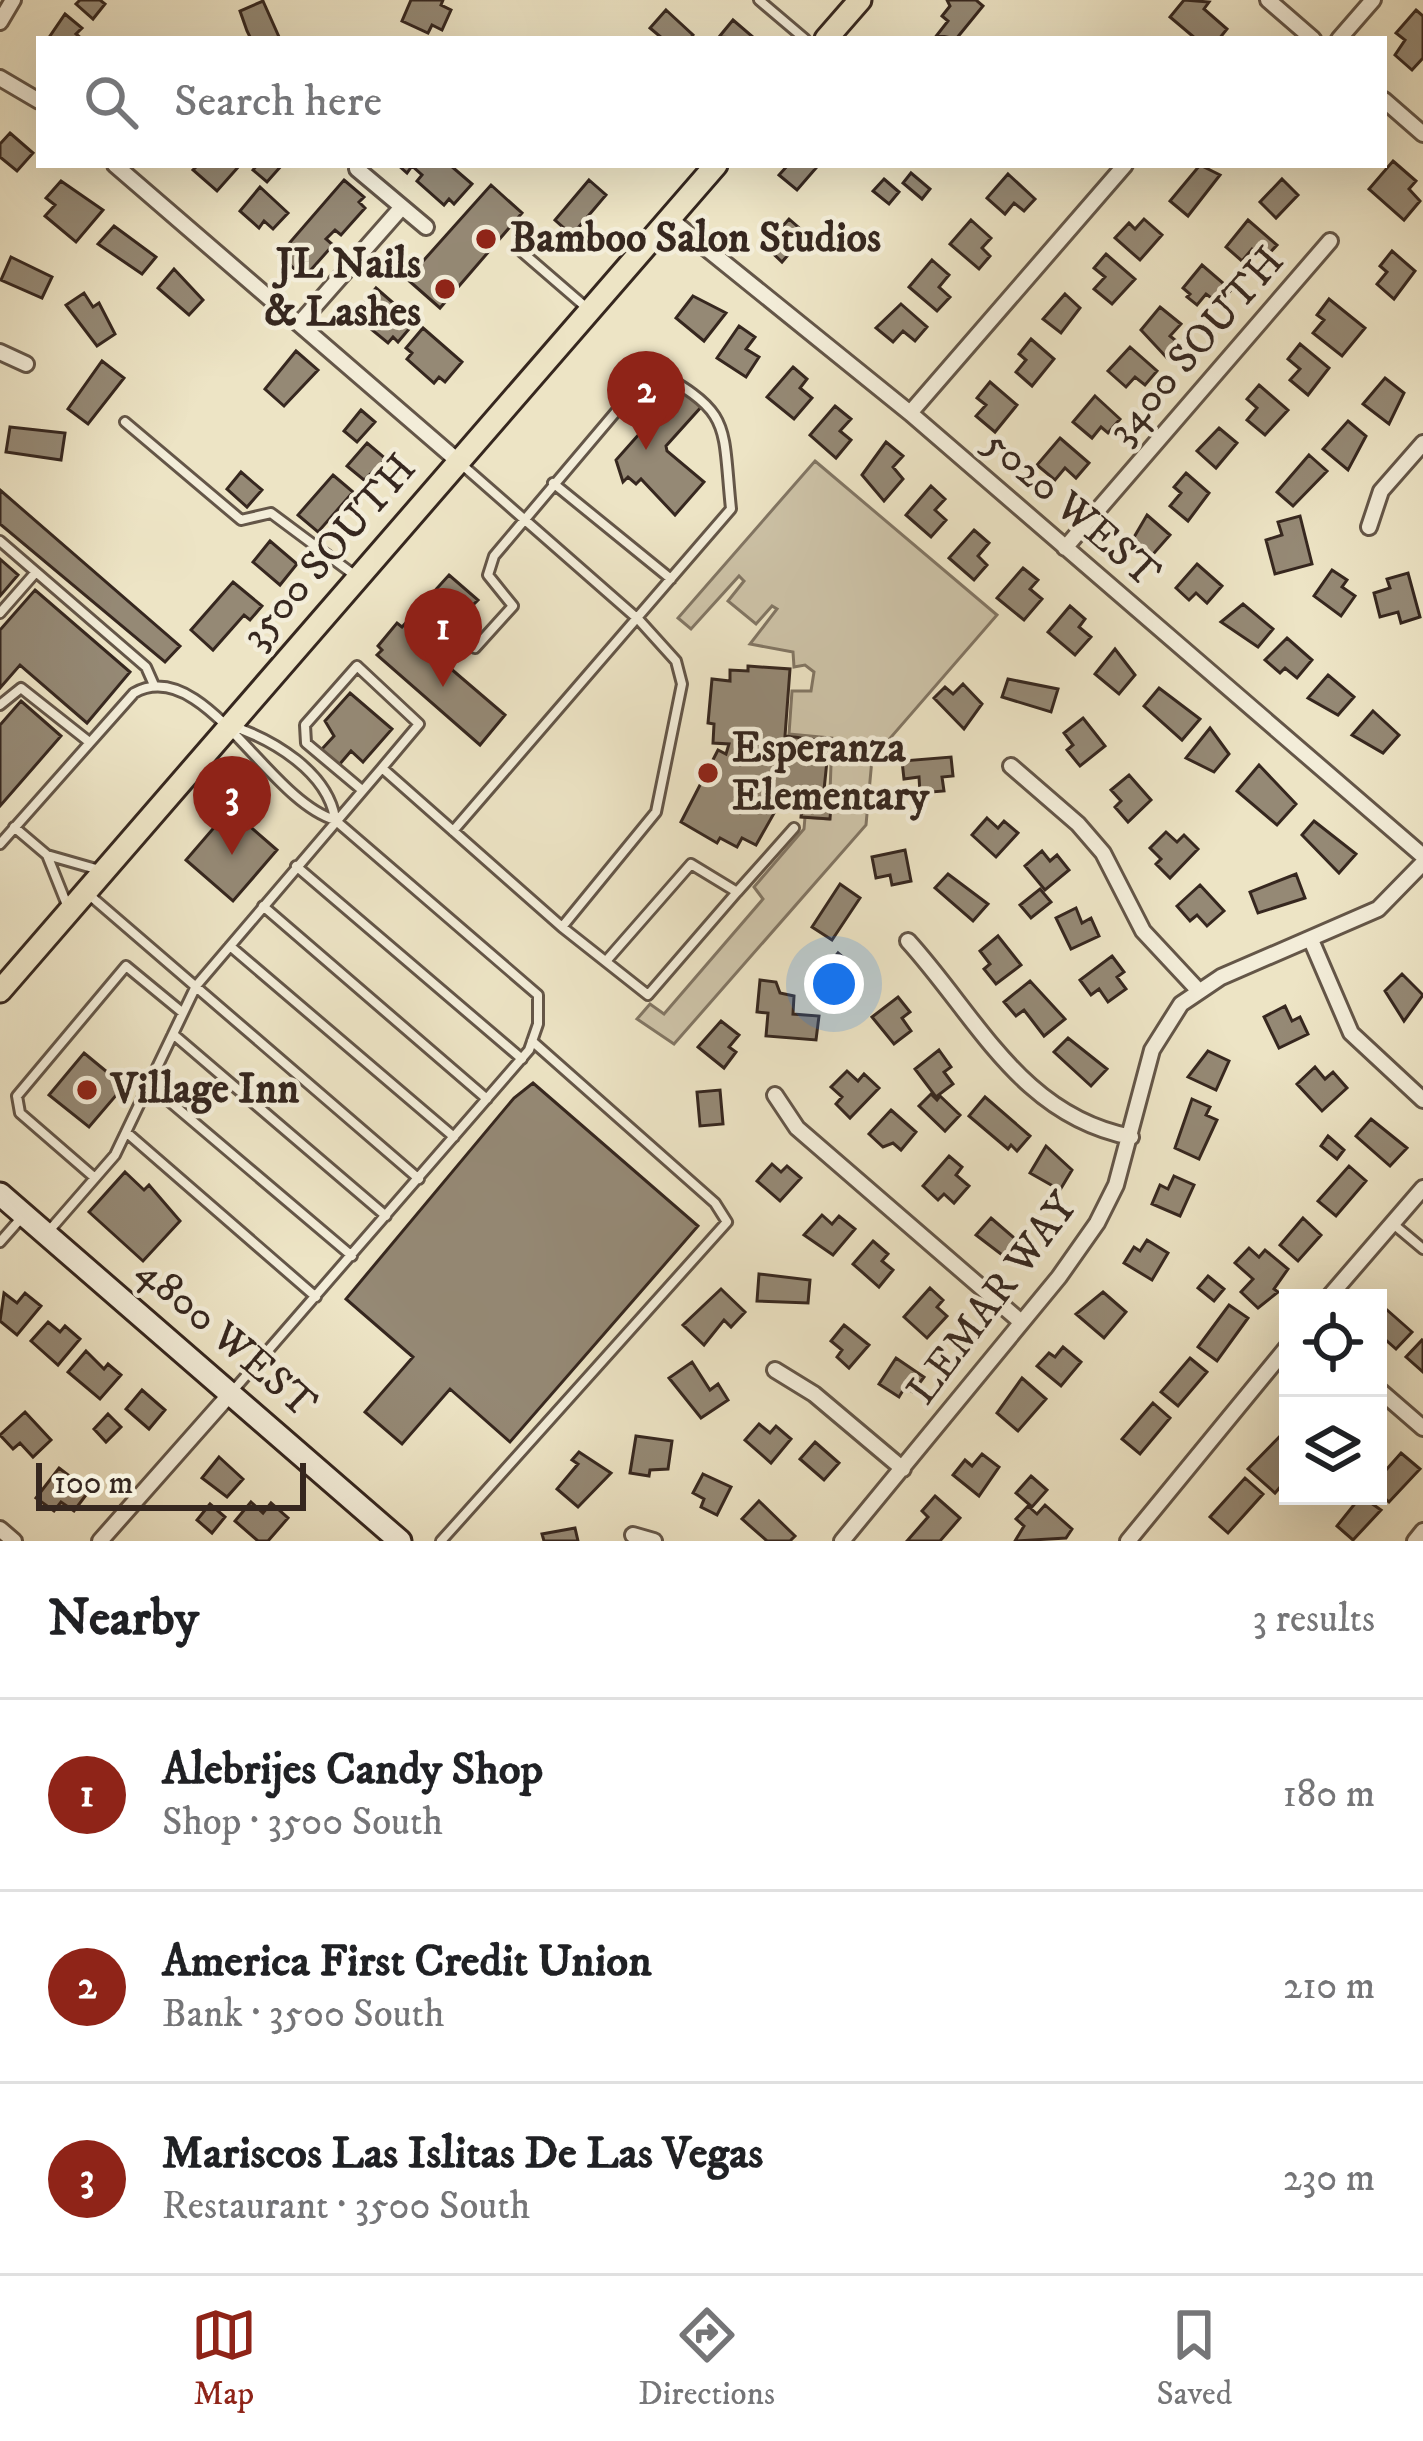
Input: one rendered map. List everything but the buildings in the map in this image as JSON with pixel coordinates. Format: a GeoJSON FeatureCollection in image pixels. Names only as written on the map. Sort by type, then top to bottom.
{"type":"FeatureCollection","features":[{"type":"Feature","properties":{"kind":"main road"},"geometry":{"type":"LineString","coordinates":[[829,36],[860,0]]}},
{"type":"Feature","properties":{"kind":"main road","name":"3500 SOUTH"},"geometry":{"type":"LineString","coordinates":[[0,991],[713,168]]}},
{"type":"Feature","properties":{"kind":"main road","name":"4800 WEST"},"geometry":{"type":"LineString","coordinates":[[0,1194],[400,1541]]}},
{"type":"Feature","properties":{"kind":"street"},"geometry":{"type":"LineString","coordinates":[[0,22],[13,0]]}},
{"type":"Feature","properties":{"kind":"street"},"geometry":{"type":"LineString","coordinates":[[1268,0],[1310,36]]}},
{"type":"Feature","properties":{"kind":"street"},"geometry":{"type":"LineString","coordinates":[[1342,36],[1373,0]]}},
{"type":"Feature","properties":{"kind":"street"},"geometry":{"type":"LineString","coordinates":[[0,78],[36,99]]}},
{"type":"Feature","properties":{"kind":"street"},"geometry":{"type":"LineString","coordinates":[[1387,103],[1423,134]]}},
{"type":"Feature","properties":{"kind":"street"},"geometry":{"type":"LineString","coordinates":[[118,168],[459,462]]}},
{"type":"Feature","properties":{"kind":"street"},"geometry":{"type":"LineString","coordinates":[[910,413],[1122,168]]}},
{"type":"Feature","properties":{"kind":"street"},"geometry":{"type":"LineString","coordinates":[[357,169],[426,227]]}},
{"type":"Feature","properties":{"kind":"street"},"geometry":{"type":"LineString","coordinates":[[299,324],[402,207]]}},
{"type":"Feature","properties":{"kind":"street","name":"5020 WEST"},"geometry":{"type":"LineString","coordinates":[[670,219],[910,413],[1423,860]]}},
{"type":"Feature","properties":{"kind":"street","name":"3400 SOUTH"},"geometry":{"type":"LineString","coordinates":[[1066,548],[1330,241]]}},
{"type":"Feature","properties":{"kind":"street"},"geometry":{"type":"LineString","coordinates":[[0,352],[26,364]]}},
{"type":"Feature","properties":{"kind":"street"},"geometry":{"type":"LineString","coordinates":[[1370,527],[1381,491],[1423,442]]}},
{"type":"Feature","properties":{"kind":"street"},"geometry":{"type":"LineString","coordinates":[[1011,766],[1078,824],[1116,875],[1143,931],[1198,990]]}},
{"type":"Feature","properties":{"kind":"street","name":"LEMAR WAY"},"geometry":{"type":"LineString","coordinates":[[842,1541],[1097,1223],[1131,1137],[1152,1050],[1168,1020],[1198,990],[1378,909],[1423,860]]}},
{"type":"Feature","properties":{"kind":"street"},"geometry":{"type":"LineString","coordinates":[[908,940],[999,1058],[1028,1085],[1078,1123],[1131,1137]]}},
{"type":"Feature","properties":{"kind":"street"},"geometry":{"type":"LineString","coordinates":[[1312,940],[1352,1034],[1423,1100]]}},
{"type":"Feature","properties":{"kind":"street"},"geometry":{"type":"LineString","coordinates":[[776,1095],[797,1128],[1020,1321]]}},
{"type":"Feature","properties":{"kind":"street"},"geometry":{"type":"LineString","coordinates":[[1336,1289],[1423,1188]]}},
{"type":"Feature","properties":{"kind":"street"},"geometry":{"type":"LineString","coordinates":[[1128,1541],[1279,1357]]}},
{"type":"Feature","properties":{"kind":"street"},"geometry":{"type":"LineString","coordinates":[[775,1370],[814,1394],[903,1469]]}},
{"type":"Feature","properties":{"kind":"street"},"geometry":{"type":"LineString","coordinates":[[100,1541],[230,1394]]}},
{"type":"Feature","properties":{"kind":"street"},"geometry":{"type":"LineString","coordinates":[[1387,1397],[1423,1428]]}},
{"type":"Feature","properties":{"kind":"street"},"geometry":{"type":"LineString","coordinates":[[0,1529],[14,1541]]}},
{"type":"Feature","properties":{"kind":"street"},"geometry":{"type":"LineString","coordinates":[[1414,1541],[1423,1531]]}},
{"type":"Feature","properties":{"kind":"street"},"geometry":{"type":"LineString","coordinates":[[634,1535],[654,1541]]}},
{"type":"Feature","properties":{"kind":"lane"},"geometry":{"type":"LineString","coordinates":[[759,0],[801,36]]}},
{"type":"Feature","properties":{"kind":"lane"},"geometry":{"type":"LineString","coordinates":[[522,252],[590,310]]}},
{"type":"Feature","properties":{"kind":"lane"},"geometry":{"type":"LineString","coordinates":[[453,831],[730,509],[722,422],[714,407],[652,369],[494,556],[488,575],[513,606],[475,648]]}},
{"type":"Feature","properties":{"kind":"lane"},"geometry":{"type":"LineString","coordinates":[[125,422],[241,520],[271,513],[358,578]]}},
{"type":"Feature","properties":{"kind":"lane"},"geometry":{"type":"LineString","coordinates":[[459,462],[639,620],[676,661],[682,684],[664,793],[644,831],[562,927]]}},
{"type":"Feature","properties":{"kind":"lane"},"geometry":{"type":"LineString","coordinates":[[554,483],[671,579]]}},
{"type":"Feature","properties":{"kind":"lane"},"geometry":{"type":"LineString","coordinates":[[0,541],[146,667],[154,686]]}},
{"type":"Feature","properties":{"kind":"lane"},"geometry":{"type":"LineString","coordinates":[[0,614],[36,572]]}},
{"type":"Feature","properties":{"kind":"lane"},"geometry":{"type":"LineString","coordinates":[[46,1234],[95,1178],[126,1132],[196,986],[419,724],[357,666],[305,725],[306,743],[362,790]]}},
{"type":"Feature","properties":{"kind":"lane"},"geometry":{"type":"LineString","coordinates":[[0,844],[134,693],[154,686],[181,689],[230,726],[252,758],[313,813],[335,820],[538,995],[531,1046],[522,1059],[230,1394]]}},
{"type":"Feature","properties":{"kind":"lane"},"geometry":{"type":"LineString","coordinates":[[0,705],[21,688],[88,741]]}},
{"type":"Feature","properties":{"kind":"lane"},"geometry":{"type":"LineString","coordinates":[[230,726],[268,738],[331,794],[335,820]]}},
{"type":"Feature","properties":{"kind":"lane"},"geometry":{"type":"LineString","coordinates":[[382,769],[562,927],[648,995],[794,828]]}},
{"type":"Feature","properties":{"kind":"lane"},"geometry":{"type":"LineString","coordinates":[[14,827],[47,855],[104,871]]}},
{"type":"Feature","properties":{"kind":"lane"},"geometry":{"type":"LineString","coordinates":[[47,855],[69,911]]}},
{"type":"Feature","properties":{"kind":"lane"},"geometry":{"type":"LineString","coordinates":[[607,960],[691,864],[737,892]]}},
{"type":"Feature","properties":{"kind":"lane"},"geometry":{"type":"LineString","coordinates":[[296,866],[522,1059]]}},
{"type":"Feature","properties":{"kind":"lane"},"geometry":{"type":"LineString","coordinates":[[86,892],[418,1179]]}},
{"type":"Feature","properties":{"kind":"lane"},"geometry":{"type":"LineString","coordinates":[[262,906],[487,1099]]}},
{"type":"Feature","properties":{"kind":"lane"},"geometry":{"type":"LineString","coordinates":[[230,946],[454,1137]]}},
{"type":"Feature","properties":{"kind":"lane"},"geometry":{"type":"LineString","coordinates":[[95,1178],[20,1113],[16,1096],[126,966],[183,1013]]}},
{"type":"Feature","properties":{"kind":"lane"},"geometry":{"type":"LineString","coordinates":[[173,1034],[386,1216]]}},
{"type":"Feature","properties":{"kind":"lane"},"geometry":{"type":"LineString","coordinates":[[441,1541],[727,1222],[715,1203],[531,1046]]}},
{"type":"Feature","properties":{"kind":"lane"},"geometry":{"type":"LineString","coordinates":[[149,1084],[352,1256]]}},
{"type":"Feature","properties":{"kind":"lane"},"geometry":{"type":"LineString","coordinates":[[126,1132],[316,1297]]}},
{"type":"Feature","properties":{"kind":"lane"},"geometry":{"type":"LineString","coordinates":[[0,1242],[24,1215]]}},
{"type":"Feature","properties":{"kind":"lane"},"geometry":{"type":"LineString","coordinates":[[1392,1223],[1423,1250]]}},
{"type":"Feature","properties":{"kind":"shaded area"},"geometry":{"type":"Polygon","coordinates":[[[815,461],[997,615],[872,759],[866,825],[674,1044],[637,1019],[650,1004],[664,1014],[763,899],[754,887],[804,829],[805,817],[829,819],[832,738],[789,734],[792,691],[811,691],[814,672],[805,665],[794,667],[793,652],[750,644],[777,609],[772,606],[756,624],[728,601],[744,581],[739,576],[691,629],[678,618],[815,461]]]}},
{"type":"Feature","properties":{"kind":"place","name":"Bamboo Salon Studios"},"geometry":{"type":"Point","coordinates":[486,239]}},
{"type":"Feature","properties":{"kind":"place","name":"JL Nails & Lashes"},"geometry":{"type":"Point","coordinates":[445,289]}},
{"type":"Feature","properties":{"kind":"place","name":"America First Credit Union"},"geometry":{"type":"Point","coordinates":[646,450]}},
{"type":"Feature","properties":{"kind":"place","name":"Alebrijes Candy Shop"},"geometry":{"type":"Point","coordinates":[443,687]}},
{"type":"Feature","properties":{"kind":"place","name":"Esperanza Elementary"},"geometry":{"type":"Point","coordinates":[708,773]}},
{"type":"Feature","properties":{"kind":"place","name":"Mariscos Las Islitas De Las Vegas"},"geometry":{"type":"Point","coordinates":[232,855]}},
{"type":"Feature","properties":{"kind":"place","name":"Village Inn"},"geometry":{"type":"Point","coordinates":[87,1090]}}]}
